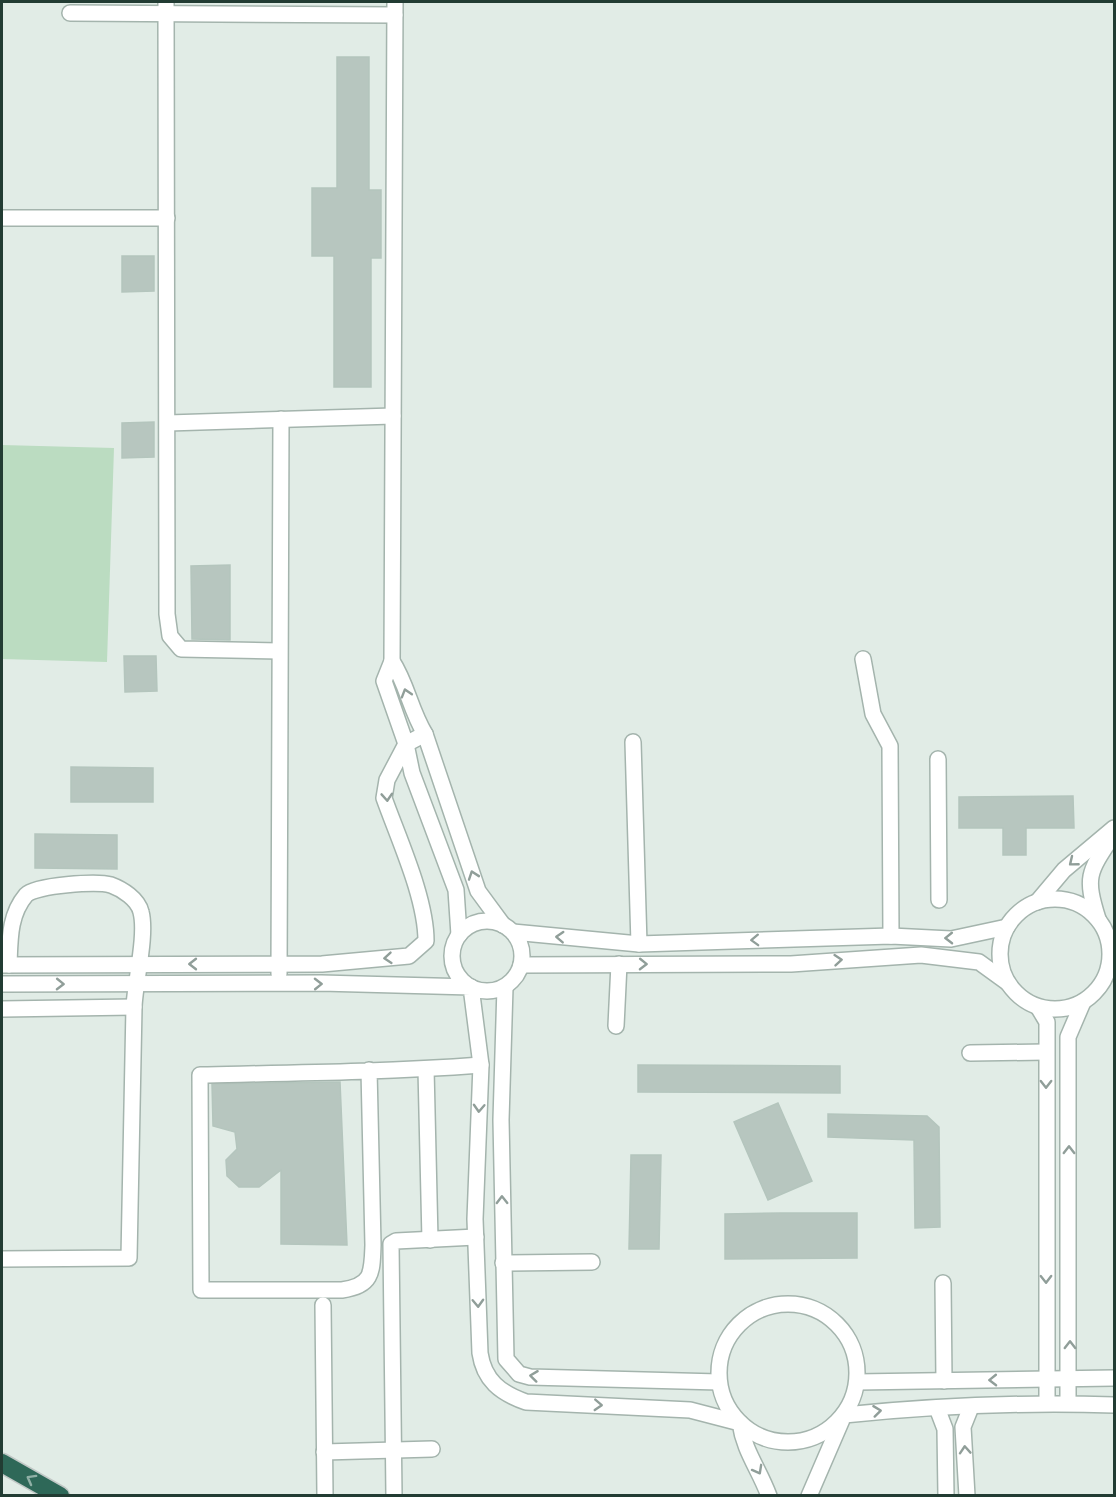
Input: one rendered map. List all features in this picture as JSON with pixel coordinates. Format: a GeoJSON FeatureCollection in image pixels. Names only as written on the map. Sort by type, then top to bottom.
{"type":"FeatureCollection","features":[{"type":"Feature","properties":{"kind":"highway"},"geometry":{"type":"LineString","coordinates":[[2,1463],[60,1496]]}},
{"type":"Feature","properties":{"kind":"street"},"geometry":{"type":"LineString","coordinates":[[166,8],[167,614],[170,636],[181,649],[279,651]]}},
{"type":"Feature","properties":{"kind":"street"},"geometry":{"type":"LineString","coordinates":[[70,13],[166,8],[395,8],[392,661],[384,681],[406,744],[412,773],[456,890],[459,935],[452,958],[455,970],[471,987],[481,1065],[476,1238],[482,1365],[489,1379],[506,1395],[525,1402],[690,1410],[740,1423],[761,1437],[779,1442],[797,1442],[815,1437],[831,1428],[843,1415],[882,1410],[1047,1403],[1114,1405]]}},
{"type":"Feature","properties":{"kind":"street"},"geometry":{"type":"LineString","coordinates":[[2,218],[167,218]]}},
{"type":"Feature","properties":{"kind":"street"},"geometry":{"type":"LineString","coordinates":[[168,423],[393,416]]}},
{"type":"Feature","properties":{"kind":"street"},"geometry":{"type":"LineString","coordinates":[[279,985],[280,419]]}},
{"type":"Feature","properties":{"kind":"street"},"geometry":{"type":"LineString","coordinates":[[863,659],[873,714],[890,746],[891,936]]}},
{"type":"Feature","properties":{"kind":"street"},"geometry":{"type":"LineString","coordinates":[[2,984],[135,986],[419,984],[471,987],[494,991],[505,987],[512,981],[521,965],[522,953],[508,928],[478,891],[425,734],[412,713],[399,672],[392,661]]}},
{"type":"Feature","properties":{"kind":"street"},"geometry":{"type":"LineString","coordinates":[[2,1259],[129,1258],[134,1007],[135,986],[140,965],[141,911],[130,895],[109,885],[41,887],[28,894],[16,910],[5,965],[140,965],[322,964],[409,956],[426,941],[422,907],[384,798],[387,780],[406,744],[425,734]]}},
{"type":"Feature","properties":{"kind":"street"},"geometry":{"type":"LineString","coordinates":[[633,742],[639,944]]}},
{"type":"Feature","properties":{"kind":"street"},"geometry":{"type":"LineString","coordinates":[[938,759],[939,900]]}},
{"type":"Feature","properties":{"kind":"street"},"geometry":{"type":"LineString","coordinates":[[1008,983],[999,955],[1006,927],[1016,914],[1037,902],[1064,870],[1114,828]]}},
{"type":"Feature","properties":{"kind":"street"},"geometry":{"type":"LineString","coordinates":[[521,965],[791,964],[921,955],[979,962],[1008,983],[1026,1001],[1038,1007],[1061,1009],[1083,1002],[1109,980],[1111,951],[1104,922],[1091,896],[1090,875],[1114,834]]}},
{"type":"Feature","properties":{"kind":"street"},"geometry":{"type":"LineString","coordinates":[[1037,902],[1062,899],[1077,903],[1104,922]]}},
{"type":"Feature","properties":{"kind":"street"},"geometry":{"type":"LineString","coordinates":[[459,935],[479,922],[508,928],[639,944],[891,936],[951,939],[1006,927]]}},
{"type":"Feature","properties":{"kind":"street"},"geometry":{"type":"LineString","coordinates":[[616,1026],[619,964]]}},
{"type":"Feature","properties":{"kind":"street"},"geometry":{"type":"LineString","coordinates":[[505,987],[501,1120],[506,1359],[519,1374],[558,1378],[719,1382]]}},
{"type":"Feature","properties":{"kind":"street"},"geometry":{"type":"LineString","coordinates":[[1068,1404],[1070,1378],[1068,1037],[1083,1002]]}},
{"type":"Feature","properties":{"kind":"street"},"geometry":{"type":"LineString","coordinates":[[2,1009],[134,1007]]}},
{"type":"Feature","properties":{"kind":"street"},"geometry":{"type":"LineString","coordinates":[[1038,1007],[1047,1022],[1047,1403]]}},
{"type":"Feature","properties":{"kind":"street"},"geometry":{"type":"LineString","coordinates":[[970,1053],[1046,1052]]}},
{"type":"Feature","properties":{"kind":"street"},"geometry":{"type":"LineString","coordinates":[[369,1070],[373,1245],[372,1271],[365,1282],[355,1288],[342,1290],[201,1290],[200,1075],[369,1070],[426,1069],[481,1065]]}},
{"type":"Feature","properties":{"kind":"street"},"geometry":{"type":"LineString","coordinates":[[426,1069],[430,1240]]}},
{"type":"Feature","properties":{"kind":"street"},"geometry":{"type":"LineString","coordinates":[[394,1496],[391,1244],[396,1241],[476,1238]]}},
{"type":"Feature","properties":{"kind":"street"},"geometry":{"type":"LineString","coordinates":[[503,1263],[592,1262]]}},
{"type":"Feature","properties":{"kind":"street"},"geometry":{"type":"LineString","coordinates":[[943,1283],[944,1381]]}},
{"type":"Feature","properties":{"kind":"street"},"geometry":{"type":"LineString","coordinates":[[769,1496],[761,1474],[743,1445],[740,1423],[723,1400],[719,1382],[722,1349],[741,1322],[763,1309],[787,1304],[804,1305],[820,1312],[845,1334],[853,1349],[857,1382],[853,1399],[843,1415],[809,1496]]}},
{"type":"Feature","properties":{"kind":"street"},"geometry":{"type":"LineString","coordinates":[[323,1305],[325,1496]]}},
{"type":"Feature","properties":{"kind":"street"},"geometry":{"type":"LineString","coordinates":[[857,1382],[1114,1378]]}},
{"type":"Feature","properties":{"kind":"street"},"geometry":{"type":"LineString","coordinates":[[967,1496],[963,1427],[972,1407]]}},
{"type":"Feature","properties":{"kind":"street"},"geometry":{"type":"LineString","coordinates":[[937,1408],[945,1429],[946,1496]]}},
{"type":"Feature","properties":{"kind":"street"},"geometry":{"type":"LineString","coordinates":[[324,1452],[432,1449]]}},
{"type":"Feature","properties":{"kind":"green space"},"geometry":{"type":"Polygon","coordinates":[[[2,445],[114,448],[107,662],[2,659],[2,445]]]}},
{"type":"Feature","properties":{"kind":"building"},"geometry":{"type":"Polygon","coordinates":[[[337,57],[369,57],[369,190],[381,190],[381,258],[371,258],[371,387],[334,387],[334,256],[312,256],[312,188],[337,188],[337,57]]]}},
{"type":"Feature","properties":{"kind":"building"},"geometry":{"type":"Polygon","coordinates":[[[122,256],[154,256],[154,291],[122,292],[122,256]]]}},
{"type":"Feature","properties":{"kind":"building"},"geometry":{"type":"Polygon","coordinates":[[[154,422],[154,457],[122,458],[122,423],[154,422]]]}},
{"type":"Feature","properties":{"kind":"building"},"geometry":{"type":"Polygon","coordinates":[[[230,565],[230,640],[192,639],[191,566],[230,565]]]}},
{"type":"Feature","properties":{"kind":"building"},"geometry":{"type":"Polygon","coordinates":[[[124,656],[156,656],[157,691],[125,692],[124,656]]]}},
{"type":"Feature","properties":{"kind":"building"},"geometry":{"type":"Polygon","coordinates":[[[71,767],[153,768],[153,802],[71,802],[71,767]]]}},
{"type":"Feature","properties":{"kind":"building"},"geometry":{"type":"Polygon","coordinates":[[[1073,796],[1074,828],[1026,828],[1026,855],[1003,855],[1003,828],[959,828],[959,797],[1073,796]]]}},
{"type":"Feature","properties":{"kind":"building"},"geometry":{"type":"Polygon","coordinates":[[[35,834],[117,835],[117,869],[35,868],[35,834]]]}},
{"type":"Feature","properties":{"kind":"building"},"geometry":{"type":"Polygon","coordinates":[[[638,1065],[840,1066],[840,1093],[638,1092],[638,1065]]]}},
{"type":"Feature","properties":{"kind":"building"},"geometry":{"type":"Polygon","coordinates":[[[340,1082],[347,1245],[281,1244],[281,1170],[259,1187],[239,1187],[227,1176],[226,1160],[237,1149],[235,1132],[213,1126],[212,1084],[340,1082]]]}},
{"type":"Feature","properties":{"kind":"building"},"geometry":{"type":"Polygon","coordinates":[[[778,1103],[812,1181],[768,1200],[734,1122],[778,1103]]]}},
{"type":"Feature","properties":{"kind":"building"},"geometry":{"type":"Polygon","coordinates":[[[828,1114],[927,1116],[939,1127],[940,1227],[915,1228],[914,1140],[828,1137],[828,1114]]]}},
{"type":"Feature","properties":{"kind":"building"},"geometry":{"type":"Polygon","coordinates":[[[631,1155],[661,1155],[659,1249],[629,1249],[631,1155]]]}},
{"type":"Feature","properties":{"kind":"building"},"geometry":{"type":"Polygon","coordinates":[[[857,1213],[857,1258],[725,1259],[725,1214],[857,1213]]]}}]}
